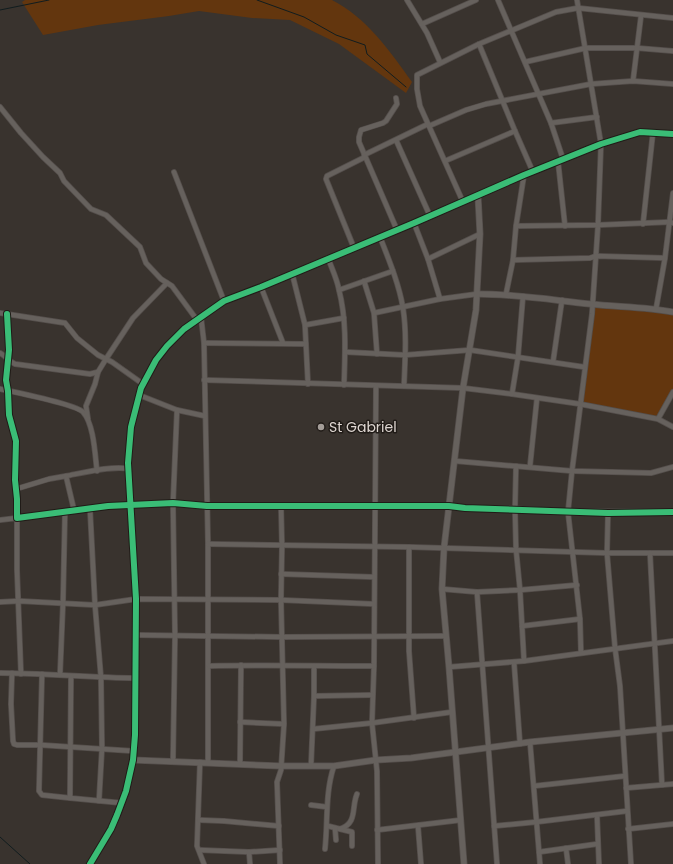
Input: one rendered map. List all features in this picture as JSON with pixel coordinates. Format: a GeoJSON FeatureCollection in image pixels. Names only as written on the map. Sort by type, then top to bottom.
{"type":"FeatureCollection","features":[{"type":"Feature","properties":{"kind":"street"},"geometry":{"type":"LineString","coordinates":[[407,0],[422,24],[440,62]]}},
{"type":"Feature","properties":{"kind":"street"},"geometry":{"type":"LineString","coordinates":[[422,24],[476,0]]}},
{"type":"Feature","properties":{"kind":"street"},"geometry":{"type":"LineString","coordinates":[[498,0],[551,124],[561,160],[565,226]]}},
{"type":"Feature","properties":{"kind":"street"},"geometry":{"type":"LineString","coordinates":[[577,0],[601,144],[598,225],[592,304],[568,512],[580,619],[581,653]]}},
{"type":"Feature","properties":{"kind":"street"},"geometry":{"type":"LineString","coordinates":[[463,202],[420,106],[417,89],[417,75],[440,62],[479,44],[556,12],[578,8],[641,16],[673,18]]}},
{"type":"Feature","properties":{"kind":"street"},"geometry":{"type":"LineString","coordinates":[[633,81],[641,16]]}},
{"type":"Feature","properties":{"kind":"street"},"geometry":{"type":"LineString","coordinates":[[479,44],[514,131],[533,172]]}},
{"type":"Feature","properties":{"kind":"street"},"geometry":{"type":"LineString","coordinates":[[525,62],[586,48],[637,48],[673,51]]}},
{"type":"Feature","properties":{"kind":"street"},"geometry":{"type":"LineString","coordinates":[[354,248],[326,180],[326,176],[396,140],[466,110],[486,104],[503,102],[591,84],[633,81],[673,84]]}},
{"type":"Feature","properties":{"kind":"street"},"geometry":{"type":"LineString","coordinates":[[396,98],[397,104],[386,121],[383,124],[361,130],[358,139],[397,230]]}},
{"type":"Feature","properties":{"kind":"street"},"geometry":{"type":"LineString","coordinates":[[0,107],[21,133],[60,173],[64,181],[91,209],[106,215],[140,247],[146,264],[161,279],[172,286],[199,318],[204,343],[208,544],[208,763]]}},
{"type":"Feature","properties":{"kind":"street"},"geometry":{"type":"LineString","coordinates":[[551,124],[597,117]]}},
{"type":"Feature","properties":{"kind":"street"},"geometry":{"type":"LineString","coordinates":[[445,161],[514,131]]}},
{"type":"Feature","properties":{"kind":"street"},"geometry":{"type":"LineString","coordinates":[[90,864],[111,829],[122,803],[133,760],[135,735],[136,599],[128,469],[131,427],[139,395],[156,360],[167,346],[184,329],[224,301],[414,223],[524,175],[601,144],[640,132],[673,134]]}},
{"type":"Feature","properties":{"kind":"street"},"geometry":{"type":"LineString","coordinates":[[644,224],[653,132]]}},
{"type":"Feature","properties":{"kind":"street"},"geometry":{"type":"LineString","coordinates":[[396,140],[430,216]]}},
{"type":"Feature","properties":{"kind":"street"},"geometry":{"type":"LineString","coordinates":[[174,172],[224,301]]}},
{"type":"Feature","properties":{"kind":"street"},"geometry":{"type":"LineString","coordinates":[[506,294],[513,260],[516,226],[524,175]]}},
{"type":"Feature","properties":{"kind":"street"},"geometry":{"type":"LineString","coordinates":[[656,308],[671,222],[673,193]]}},
{"type":"Feature","properties":{"kind":"street"},"geometry":{"type":"LineString","coordinates":[[464,864],[442,589],[444,548],[455,461],[462,388],[470,350],[477,294],[480,234],[478,196]]}},
{"type":"Feature","properties":{"kind":"street"},"geometry":{"type":"LineString","coordinates":[[516,226],[644,224],[671,222]]}},
{"type":"Feature","properties":{"kind":"street"},"geometry":{"type":"LineString","coordinates":[[414,223],[428,258],[440,299]]}},
{"type":"Feature","properties":{"kind":"street"},"geometry":{"type":"LineString","coordinates":[[428,258],[480,234]]}},
{"type":"Feature","properties":{"kind":"street"},"geometry":{"type":"LineString","coordinates":[[380,237],[393,271],[402,308],[406,355],[404,386]]}},
{"type":"Feature","properties":{"kind":"street"},"geometry":{"type":"LineString","coordinates":[[513,260],[590,258],[596,256],[665,258]]}},
{"type":"Feature","properties":{"kind":"street"},"geometry":{"type":"LineString","coordinates":[[328,258],[339,290],[344,318],[344,385]]}},
{"type":"Feature","properties":{"kind":"street"},"geometry":{"type":"LineString","coordinates":[[339,290],[393,271]]}},
{"type":"Feature","properties":{"kind":"street"},"geometry":{"type":"LineString","coordinates":[[292,273],[305,325],[308,384]]}},
{"type":"Feature","properties":{"kind":"street"},"geometry":{"type":"LineString","coordinates":[[364,280],[374,313],[377,354]]}},
{"type":"Feature","properties":{"kind":"street"},"geometry":{"type":"LineString","coordinates":[[97,471],[95,451],[86,406],[98,372],[133,318],[167,283]]}},
{"type":"Feature","properties":{"kind":"street"},"geometry":{"type":"LineString","coordinates":[[261,287],[283,342]]}},
{"type":"Feature","properties":{"kind":"street"},"geometry":{"type":"LineString","coordinates":[[374,313],[440,299],[477,294],[506,294],[592,304],[656,308],[673,312]]}},
{"type":"Feature","properties":{"kind":"street"},"geometry":{"type":"LineString","coordinates":[[512,394],[518,357],[523,296]]}},
{"type":"Feature","properties":{"kind":"street"},"geometry":{"type":"LineString","coordinates":[[553,362],[562,300]]}},
{"type":"Feature","properties":{"kind":"street"},"geometry":{"type":"LineString","coordinates":[[0,313],[65,323],[77,338],[98,355],[144,384]]}},
{"type":"Feature","properties":{"kind":"street"},"geometry":{"type":"LineString","coordinates":[[8,314],[8,361],[6,380],[9,415],[16,441],[15,480],[21,674]]}},
{"type":"Feature","properties":{"kind":"street"},"geometry":{"type":"LineString","coordinates":[[305,325],[344,318]]}},
{"type":"Feature","properties":{"kind":"street"},"geometry":{"type":"LineString","coordinates":[[204,343],[283,342],[306,344]]}},
{"type":"Feature","properties":{"kind":"street"},"geometry":{"type":"LineString","coordinates":[[345,352],[406,355],[470,350],[584,367]]}},
{"type":"Feature","properties":{"kind":"street"},"geometry":{"type":"LineString","coordinates":[[0,353],[4,355],[8,361],[28,367],[90,374],[98,372]]}},
{"type":"Feature","properties":{"kind":"street"},"geometry":{"type":"LineString","coordinates":[[204,380],[462,388],[580,404],[658,419],[673,427]]}},
{"type":"Feature","properties":{"kind":"street"},"geometry":{"type":"LineString","coordinates":[[376,386],[374,666],[372,723],[376,760],[378,864]]}},
{"type":"Feature","properties":{"kind":"street"},"geometry":{"type":"LineString","coordinates":[[0,389],[34,396],[81,410],[88,418]]}},
{"type":"Feature","properties":{"kind":"street"},"geometry":{"type":"LineString","coordinates":[[658,419],[673,392]]}},
{"type":"Feature","properties":{"kind":"street"},"geometry":{"type":"LineString","coordinates":[[139,395],[177,410],[205,416]]}},
{"type":"Feature","properties":{"kind":"street"},"geometry":{"type":"LineString","coordinates":[[530,466],[537,398]]}},
{"type":"Feature","properties":{"kind":"street"},"geometry":{"type":"LineString","coordinates":[[173,761],[175,636],[173,503],[177,410]]}},
{"type":"Feature","properties":{"kind":"street"},"geometry":{"type":"LineString","coordinates":[[455,461],[530,466],[572,471],[651,473],[673,467]]}},
{"type":"Feature","properties":{"kind":"street"},"geometry":{"type":"LineString","coordinates":[[516,466],[516,549],[524,661]]}},
{"type":"Feature","properties":{"kind":"street"},"geometry":{"type":"LineString","coordinates":[[16,488],[66,476],[123,468],[128,469]]}},
{"type":"Feature","properties":{"kind":"street"},"geometry":{"type":"LineString","coordinates":[[66,476],[74,510]]}},
{"type":"Feature","properties":{"kind":"street"},"geometry":{"type":"LineString","coordinates":[[0,520],[108,506],[173,503],[207,506],[449,506],[568,512],[673,512]]}},
{"type":"Feature","properties":{"kind":"street"},"geometry":{"type":"LineString","coordinates":[[280,864],[277,782],[281,766],[284,724],[281,600],[281,506]]}},
{"type":"Feature","properties":{"kind":"street"},"geometry":{"type":"LineString","coordinates":[[90,509],[94,605],[101,678],[102,748],[99,801]]}},
{"type":"Feature","properties":{"kind":"street"},"geometry":{"type":"LineString","coordinates":[[60,676],[65,511]]}},
{"type":"Feature","properties":{"kind":"street"},"geometry":{"type":"LineString","coordinates":[[608,513],[607,553],[615,648],[620,686],[631,864]]}},
{"type":"Feature","properties":{"kind":"street"},"geometry":{"type":"LineString","coordinates":[[208,544],[516,549],[607,553],[673,553]]}},
{"type":"Feature","properties":{"kind":"street"},"geometry":{"type":"LineString","coordinates":[[409,547],[408,609],[414,718]]}},
{"type":"Feature","properties":{"kind":"street"},"geometry":{"type":"LineString","coordinates":[[650,553],[662,784]]}},
{"type":"Feature","properties":{"kind":"street"},"geometry":{"type":"LineString","coordinates":[[281,574],[374,577]]}},
{"type":"Feature","properties":{"kind":"street"},"geometry":{"type":"LineString","coordinates":[[442,589],[477,592],[576,585]]}},
{"type":"Feature","properties":{"kind":"street"},"geometry":{"type":"LineString","coordinates":[[477,592],[497,864]]}},
{"type":"Feature","properties":{"kind":"street"},"geometry":{"type":"LineString","coordinates":[[0,602],[19,601],[94,605],[136,599],[281,600],[374,604]]}},
{"type":"Feature","properties":{"kind":"street"},"geometry":{"type":"LineString","coordinates":[[522,626],[580,619]]}},
{"type":"Feature","properties":{"kind":"street"},"geometry":{"type":"LineString","coordinates":[[136,635],[282,637],[445,636]]}},
{"type":"Feature","properties":{"kind":"street"},"geometry":{"type":"LineString","coordinates":[[449,667],[524,661],[673,641]]}},
{"type":"Feature","properties":{"kind":"street"},"geometry":{"type":"LineString","coordinates":[[514,662],[520,744]]}},
{"type":"Feature","properties":{"kind":"street"},"geometry":{"type":"LineString","coordinates":[[240,764],[241,665]]}},
{"type":"Feature","properties":{"kind":"street"},"geometry":{"type":"LineString","coordinates":[[208,666],[374,666]]}},
{"type":"Feature","properties":{"kind":"street"},"geometry":{"type":"LineString","coordinates":[[311,766],[314,666]]}},
{"type":"Feature","properties":{"kind":"street"},"geometry":{"type":"LineString","coordinates":[[0,673],[101,678],[136,678]]}},
{"type":"Feature","properties":{"kind":"street"},"geometry":{"type":"LineString","coordinates":[[12,673],[11,704],[14,744],[133,751]]}},
{"type":"Feature","properties":{"kind":"street"},"geometry":{"type":"LineString","coordinates":[[42,674],[39,792],[42,795],[122,803]]}},
{"type":"Feature","properties":{"kind":"street"},"geometry":{"type":"LineString","coordinates":[[70,798],[71,676]]}},
{"type":"Feature","properties":{"kind":"street"},"geometry":{"type":"LineString","coordinates":[[314,696],[372,695]]}},
{"type":"Feature","properties":{"kind":"street"},"geometry":{"type":"LineString","coordinates":[[313,729],[414,718],[452,712]]}},
{"type":"Feature","properties":{"kind":"street"},"geometry":{"type":"LineString","coordinates":[[240,722],[284,724]]}},
{"type":"Feature","properties":{"kind":"street"},"geometry":{"type":"LineString","coordinates":[[133,760],[281,766],[334,766],[376,760],[411,758],[530,742],[673,728]]}},
{"type":"Feature","properties":{"kind":"street"},"geometry":{"type":"LineString","coordinates":[[530,742],[540,864]]}},
{"type":"Feature","properties":{"kind":"street"},"geometry":{"type":"LineString","coordinates":[[200,762],[197,846],[204,864]]}},
{"type":"Feature","properties":{"kind":"street"},"geometry":{"type":"LineString","coordinates":[[326,849],[328,826],[327,807],[334,766]]}},
{"type":"Feature","properties":{"kind":"street"},"geometry":{"type":"LineString","coordinates":[[534,786],[625,776]]}},
{"type":"Feature","properties":{"kind":"street"},"geometry":{"type":"LineString","coordinates":[[626,788],[673,784]]}},
{"type":"Feature","properties":{"kind":"street"},"geometry":{"type":"LineString","coordinates":[[338,829],[346,827],[352,819],[357,794]]}},
{"type":"Feature","properties":{"kind":"street"},"geometry":{"type":"LineString","coordinates":[[311,805],[327,807]]}},
{"type":"Feature","properties":{"kind":"street"},"geometry":{"type":"LineString","coordinates":[[494,826],[627,811]]}},
{"type":"Feature","properties":{"kind":"street"},"geometry":{"type":"LineString","coordinates":[[597,815],[599,864]]}},
{"type":"Feature","properties":{"kind":"street"},"geometry":{"type":"LineString","coordinates":[[199,820],[224,820],[279,826]]}},
{"type":"Feature","properties":{"kind":"street"},"geometry":{"type":"LineString","coordinates":[[377,830],[461,820]]}},
{"type":"Feature","properties":{"kind":"street"},"geometry":{"type":"LineString","coordinates":[[628,830],[673,824]]}},
{"type":"Feature","properties":{"kind":"street"},"geometry":{"type":"LineString","coordinates":[[328,826],[338,829],[346,829],[352,832],[352,846]]}},
{"type":"Feature","properties":{"kind":"street"},"geometry":{"type":"LineString","coordinates":[[418,826],[421,864]]}},
{"type":"Feature","properties":{"kind":"street"},"geometry":{"type":"LineString","coordinates":[[336,840],[338,829]]}},
{"type":"Feature","properties":{"kind":"street"},"geometry":{"type":"LineString","coordinates":[[539,852],[597,844]]}},
{"type":"Feature","properties":{"kind":"street"},"geometry":{"type":"LineString","coordinates":[[566,848],[568,864]]}},
{"type":"Feature","properties":{"kind":"street"},"geometry":{"type":"LineString","coordinates":[[199,850],[249,852],[280,850]]}},
{"type":"Feature","properties":{"kind":"street"},"geometry":{"type":"LineString","coordinates":[[249,852],[250,864]]}},
{"type":"Feature","properties":{"kind":"shaded area"},"geometry":{"type":"Polygon","coordinates":[[[25,0],[332,0],[344,7],[366,25],[395,58],[412,82],[406,93],[339,44],[290,20],[252,18],[199,11],[98,25],[43,35],[22,2],[25,0]]]}},
{"type":"Feature","properties":{"kind":"shaded area"},"geometry":{"type":"Polygon","coordinates":[[[592,303],[673,312],[673,392],[658,418],[580,403],[592,303]]]}},
{"type":"Feature","properties":{"kind":"waterway"},"geometry":{"type":"LineString","coordinates":[[0,10],[49,0]]}},
{"type":"Feature","properties":{"kind":"waterway"},"geometry":{"type":"LineString","coordinates":[[257,0],[304,17],[336,35],[365,45],[367,54],[406,87]]}},
{"type":"Feature","properties":{"kind":"waterway"},"geometry":{"type":"LineString","coordinates":[[0,837],[30,864]]}},
{"type":"Feature","properties":{"kind":"cycle path"},"geometry":{"type":"LineString","coordinates":[[90,864],[111,829],[117,815],[126,791],[133,760],[135,735],[136,599],[128,463],[131,427],[141,388],[156,360],[167,346],[184,329],[224,301],[414,223],[524,175],[601,144],[640,132],[673,134]]}},
{"type":"Feature","properties":{"kind":"cycle path"},"geometry":{"type":"LineString","coordinates":[[7,314],[9,350],[6,380],[9,415],[16,441],[15,480],[17,518],[108,506],[173,503],[207,506],[449,506],[465,508],[608,513],[673,512]]}},
{"type":"Feature","properties":{"kind":"place","name":"St Gabriel"},"geometry":{"type":"Point","coordinates":[321,427]}}]}
